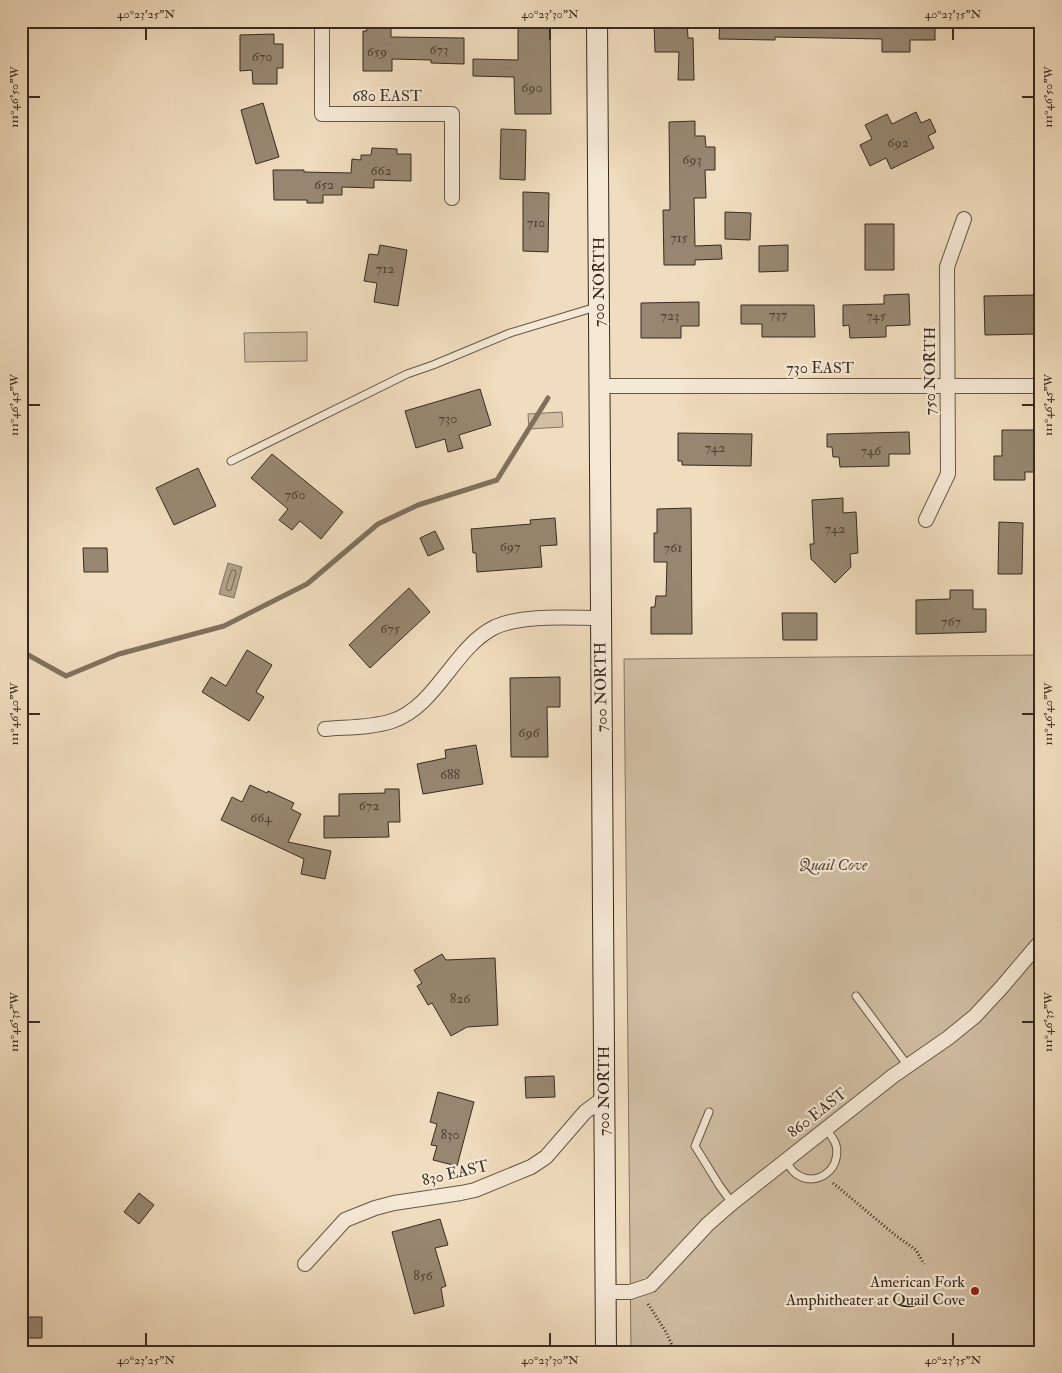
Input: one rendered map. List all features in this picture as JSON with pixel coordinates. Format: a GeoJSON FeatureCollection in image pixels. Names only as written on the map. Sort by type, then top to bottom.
{"type":"FeatureCollection","features":[{"type":"Feature","properties":{"kind":"street","name":"680 EAST"},"geometry":{"type":"LineString","coordinates":[[322,21],[322,114],[452,114],[452,198]]}},
{"type":"Feature","properties":{"kind":"street","name":"700 NORTH"},"geometry":{"type":"LineString","coordinates":[[597,21],[606,1352]]}},
{"type":"Feature","properties":{"kind":"street","name":"750 NORTH"},"geometry":{"type":"LineString","coordinates":[[926,520],[948,474],[947,267],[964,219]]}},
{"type":"Feature","properties":{"kind":"street","name":"730 EAST"},"geometry":{"type":"LineString","coordinates":[[599,386],[1041,386]]}},
{"type":"Feature","properties":{"kind":"street"},"geometry":{"type":"LineString","coordinates":[[325,729],[393,721],[414,708],[430,694],[471,645],[496,627],[532,619],[600,618]]}},
{"type":"Feature","properties":{"kind":"street","name":"860 EAST"},"geometry":{"type":"LineString","coordinates":[[606,1292],[630,1292],[651,1285],[708,1224],[732,1203],[975,1016],[1041,941]]}},
{"type":"Feature","properties":{"kind":"street","name":"830 EAST"},"geometry":{"type":"LineString","coordinates":[[305,1264],[345,1220],[357,1217],[375,1208],[394,1203],[475,1190],[531,1167],[546,1157],[585,1112],[604,1098]]}},
{"type":"Feature","properties":{"kind":"lane"},"geometry":{"type":"LineString","coordinates":[[231,461],[407,374],[510,333],[599,306]]}},
{"type":"Feature","properties":{"kind":"lane"},"geometry":{"type":"LineString","coordinates":[[856,996],[908,1066]]}},
{"type":"Feature","properties":{"kind":"lane"},"geometry":{"type":"LineString","coordinates":[[709,1112],[695,1146],[732,1203]]}},
{"type":"Feature","properties":{"kind":"lane"},"geometry":{"type":"LineString","coordinates":[[786,1160],[794,1173],[808,1179],[820,1178],[826,1175],[837,1156],[834,1139],[826,1129]]}},
{"type":"Feature","properties":{"kind":"path"},"geometry":{"type":"LineString","coordinates":[[826,1175],[831,1182],[916,1250],[924,1264]]}},
{"type":"Feature","properties":{"kind":"path"},"geometry":{"type":"LineString","coordinates":[[648,1304],[666,1332],[675,1352]]}},
{"type":"Feature","properties":{"kind":"green space"},"geometry":{"type":"Polygon","coordinates":[[[307,332],[307,361],[245,362],[244,333],[307,332]]]}},
{"type":"Feature","properties":{"kind":"green space"},"geometry":{"type":"Polygon","coordinates":[[[562,412],[563,427],[529,429],[528,414],[562,412]]]}},
{"type":"Feature","properties":{"kind":"green space","name":"Quail Cove"},"geometry":{"type":"Polygon","coordinates":[[[1041,655],[1041,1352],[631,1352],[624,659],[1041,655]]]}},
{"type":"Feature","properties":{"kind":"water"},"geometry":{"type":"Polygon","coordinates":[[[228,563],[242,567],[234,598],[219,594],[228,563]]]}},
{"type":"Feature","properties":{"kind":"building"},"geometry":{"type":"Polygon","coordinates":[[[366,21],[391,21],[391,37],[464,38],[464,64],[431,63],[431,60],[392,59],[392,71],[363,71],[363,31],[367,31],[366,21]]]}},
{"type":"Feature","properties":{"kind":"building"},"geometry":{"type":"Polygon","coordinates":[[[518,21],[550,21],[551,114],[515,114],[514,77],[473,76],[473,59],[518,60],[518,21]]]}},
{"type":"Feature","properties":{"kind":"building"},"geometry":{"type":"Polygon","coordinates":[[[654,21],[687,21],[688,38],[693,38],[694,80],[678,80],[679,52],[655,52],[654,21]]]}},
{"type":"Feature","properties":{"kind":"building"},"geometry":{"type":"Polygon","coordinates":[[[720,21],[935,21],[935,40],[910,40],[910,52],[882,52],[882,39],[775,37],[775,40],[719,39],[720,21]]]}},
{"type":"Feature","properties":{"kind":"building"},"geometry":{"type":"Polygon","coordinates":[[[274,34],[274,44],[283,44],[283,68],[277,68],[277,84],[253,84],[252,70],[240,71],[240,35],[274,34]]]}},
{"type":"Feature","properties":{"kind":"building"},"geometry":{"type":"Polygon","coordinates":[[[263,103],[279,157],[256,164],[241,110],[263,103]]]}},
{"type":"Feature","properties":{"kind":"building"},"geometry":{"type":"Polygon","coordinates":[[[916,112],[921,123],[930,119],[936,132],[928,136],[934,148],[891,169],[886,158],[870,166],[860,145],[872,139],[865,125],[887,114],[892,124],[916,112]]]}},
{"type":"Feature","properties":{"kind":"building"},"geometry":{"type":"Polygon","coordinates":[[[695,121],[695,136],[705,136],[706,147],[715,147],[715,170],[705,170],[706,198],[694,198],[695,246],[721,245],[722,259],[695,260],[695,265],[664,265],[663,210],[670,210],[669,122],[695,121]]]}},
{"type":"Feature","properties":{"kind":"building"},"geometry":{"type":"Polygon","coordinates":[[[501,129],[526,130],[525,180],[500,179],[501,129]]]}},
{"type":"Feature","properties":{"kind":"building"},"geometry":{"type":"Polygon","coordinates":[[[372,148],[397,149],[397,154],[411,154],[411,181],[374,180],[374,188],[342,187],[342,195],[323,195],[323,203],[307,203],[307,200],[274,200],[273,170],[351,173],[352,159],[361,160],[361,155],[371,155],[372,148]]]}},
{"type":"Feature","properties":{"kind":"building"},"geometry":{"type":"Polygon","coordinates":[[[523,192],[549,193],[548,252],[523,251],[523,192]]]}},
{"type":"Feature","properties":{"kind":"building"},"geometry":{"type":"Polygon","coordinates":[[[725,212],[751,213],[750,240],[725,239],[725,212]]]}},
{"type":"Feature","properties":{"kind":"building"},"geometry":{"type":"Polygon","coordinates":[[[865,224],[894,224],[894,270],[865,270],[865,224]]]}},
{"type":"Feature","properties":{"kind":"building"},"geometry":{"type":"Polygon","coordinates":[[[380,245],[407,250],[398,306],[374,302],[377,283],[364,281],[369,254],[378,255],[380,245]]]}},
{"type":"Feature","properties":{"kind":"building"},"geometry":{"type":"Polygon","coordinates":[[[788,245],[788,271],[759,272],[759,246],[788,245]]]}},
{"type":"Feature","properties":{"kind":"building"},"geometry":{"type":"Polygon","coordinates":[[[909,294],[910,325],[886,326],[886,337],[850,338],[849,325],[843,326],[843,305],[884,304],[884,295],[909,294]]]}},
{"type":"Feature","properties":{"kind":"building"},"geometry":{"type":"Polygon","coordinates":[[[1036,295],[1037,334],[985,335],[984,296],[1036,295]]]}},
{"type":"Feature","properties":{"kind":"building"},"geometry":{"type":"Polygon","coordinates":[[[699,302],[699,326],[681,326],[681,338],[641,338],[641,303],[699,302]]]}},
{"type":"Feature","properties":{"kind":"building"},"geometry":{"type":"Polygon","coordinates":[[[741,305],[814,305],[815,337],[762,337],[762,324],[741,324],[741,305]]]}},
{"type":"Feature","properties":{"kind":"building"},"geometry":{"type":"Polygon","coordinates":[[[480,389],[491,425],[459,435],[463,448],[448,452],[445,439],[416,448],[405,411],[480,389]]]}},
{"type":"Feature","properties":{"kind":"building"},"geometry":{"type":"Polygon","coordinates":[[[1002,430],[1041,430],[1041,457],[1038,457],[1038,472],[1025,472],[1025,480],[994,480],[994,456],[1002,456],[1002,430]]]}},
{"type":"Feature","properties":{"kind":"building"},"geometry":{"type":"Polygon","coordinates":[[[909,432],[910,454],[889,454],[889,466],[840,467],[839,457],[833,457],[832,447],[827,447],[827,434],[909,432]]]}},
{"type":"Feature","properties":{"kind":"building"},"geometry":{"type":"Polygon","coordinates":[[[678,433],[752,434],[751,466],[682,465],[682,461],[678,461],[678,433]]]}},
{"type":"Feature","properties":{"kind":"building"},"geometry":{"type":"Polygon","coordinates":[[[272,454],[343,512],[321,539],[300,521],[292,530],[279,520],[288,509],[251,478],[272,454]]]}},
{"type":"Feature","properties":{"kind":"building"},"geometry":{"type":"Polygon","coordinates":[[[198,468],[216,506],[174,525],[156,488],[198,468]]]}},
{"type":"Feature","properties":{"kind":"building"},"geometry":{"type":"Polygon","coordinates":[[[843,498],[843,513],[856,512],[858,553],[850,554],[851,567],[835,583],[811,559],[810,544],[814,544],[812,500],[843,498]]]}},
{"type":"Feature","properties":{"kind":"building"},"geometry":{"type":"Polygon","coordinates":[[[691,508],[692,634],[651,634],[651,607],[655,607],[656,596],[666,596],[667,562],[654,562],[654,533],[657,533],[657,509],[691,508]]]}},
{"type":"Feature","properties":{"kind":"building"},"geometry":{"type":"Polygon","coordinates":[[[555,518],[557,545],[540,546],[542,567],[477,572],[476,553],[473,553],[471,529],[531,524],[530,520],[555,518]]]}},
{"type":"Feature","properties":{"kind":"building"},"geometry":{"type":"Polygon","coordinates":[[[999,522],[1023,523],[1022,574],[998,574],[999,522]]]}},
{"type":"Feature","properties":{"kind":"building"},"geometry":{"type":"Polygon","coordinates":[[[435,531],[444,549],[428,556],[420,538],[435,531]]]}},
{"type":"Feature","properties":{"kind":"building"},"geometry":{"type":"Polygon","coordinates":[[[83,548],[107,548],[108,572],[84,572],[83,548]]]}},
{"type":"Feature","properties":{"kind":"building"},"geometry":{"type":"Polygon","coordinates":[[[409,588],[430,612],[370,668],[349,645],[409,588]]]}},
{"type":"Feature","properties":{"kind":"building"},"geometry":{"type":"Polygon","coordinates":[[[950,590],[973,590],[973,609],[986,609],[986,632],[916,634],[916,600],[950,599],[950,590]]]}},
{"type":"Feature","properties":{"kind":"building"},"geometry":{"type":"Polygon","coordinates":[[[782,613],[817,613],[817,640],[783,640],[782,613]]]}},
{"type":"Feature","properties":{"kind":"building"},"geometry":{"type":"Polygon","coordinates":[[[247,650],[272,665],[256,692],[264,697],[249,721],[202,692],[211,677],[226,686],[247,650]]]}},
{"type":"Feature","properties":{"kind":"building"},"geometry":{"type":"Polygon","coordinates":[[[560,677],[560,707],[547,707],[548,757],[511,757],[510,678],[560,677]]]}},
{"type":"Feature","properties":{"kind":"building"},"geometry":{"type":"Polygon","coordinates":[[[476,745],[483,784],[423,794],[417,764],[446,758],[445,750],[476,745]]]}},
{"type":"Feature","properties":{"kind":"building"},"geometry":{"type":"Polygon","coordinates":[[[250,785],[294,803],[291,809],[301,814],[288,842],[331,851],[325,879],[301,874],[304,859],[221,820],[232,797],[242,802],[250,785]]]}},
{"type":"Feature","properties":{"kind":"building"},"geometry":{"type":"Polygon","coordinates":[[[385,789],[399,789],[400,822],[388,822],[389,837],[324,838],[324,816],[339,816],[339,794],[385,793],[385,789]]]}},
{"type":"Feature","properties":{"kind":"building"},"geometry":{"type":"Polygon","coordinates":[[[442,954],[446,960],[495,958],[498,1025],[467,1027],[451,1036],[432,1003],[428,1005],[417,986],[422,983],[414,970],[442,954]]]}},
{"type":"Feature","properties":{"kind":"building"},"geometry":{"type":"Polygon","coordinates":[[[554,1076],[555,1097],[526,1098],[525,1077],[554,1076]]]}},
{"type":"Feature","properties":{"kind":"building"},"geometry":{"type":"Polygon","coordinates":[[[438,1092],[474,1102],[457,1166],[433,1160],[437,1146],[431,1145],[437,1124],[430,1122],[438,1092]]]}},
{"type":"Feature","properties":{"kind":"building"},"geometry":{"type":"Polygon","coordinates":[[[139,1193],[154,1205],[139,1224],[124,1212],[139,1193]]]}},
{"type":"Feature","properties":{"kind":"building"},"geometry":{"type":"Polygon","coordinates":[[[440,1219],[448,1245],[435,1248],[446,1286],[441,1288],[444,1306],[414,1314],[392,1232],[440,1219]]]}},
{"type":"Feature","properties":{"kind":"building"},"geometry":{"type":"Polygon","coordinates":[[[21,1317],[42,1317],[42,1338],[21,1338],[21,1317]]]}},
{"type":"Feature","properties":{"kind":"waterway"},"geometry":{"type":"LineString","coordinates":[[21,651],[66,676],[119,654],[224,626],[307,584],[378,524],[418,505],[497,480],[548,398]]}},
{"type":"Feature","properties":{"kind":"place","name":"American Fork Amphitheater at Quail Cove"},"geometry":{"type":"Point","coordinates":[975,1291]}}]}
